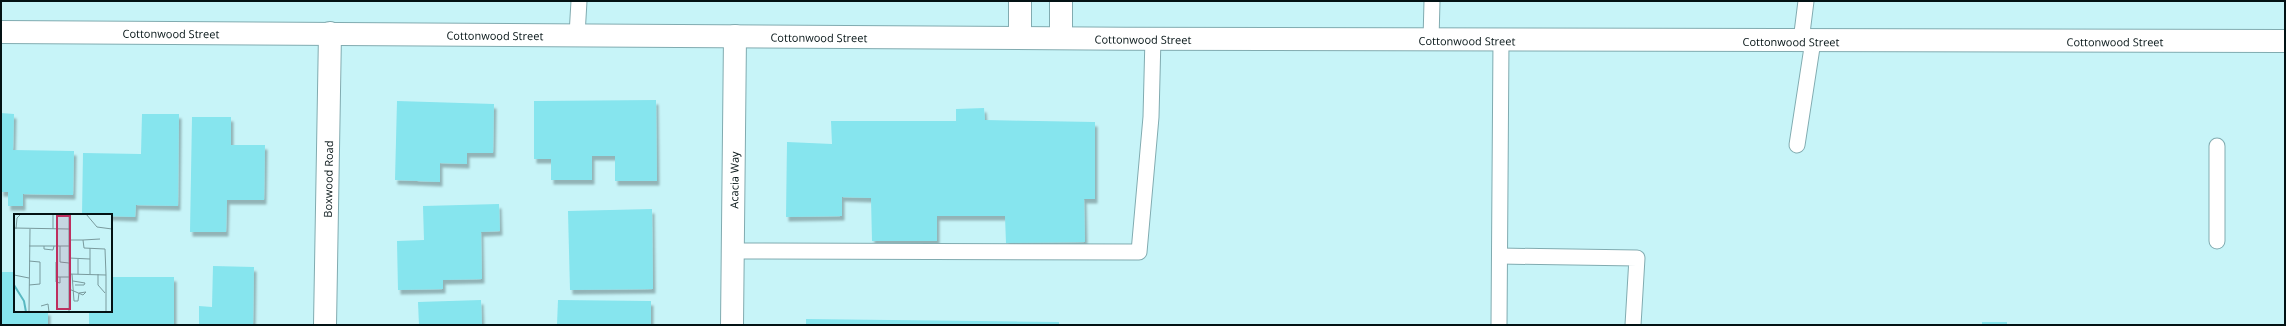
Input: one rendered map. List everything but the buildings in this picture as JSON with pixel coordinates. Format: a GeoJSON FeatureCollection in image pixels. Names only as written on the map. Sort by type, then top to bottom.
{"type":"FeatureCollection","features":[{"type":"Feature","properties":{"kind":"street"},"geometry":{"type":"LineString","coordinates":[[1020,1],[1020,38]]}},
{"type":"Feature","properties":{"kind":"street"},"geometry":{"type":"LineString","coordinates":[[1061,1],[1061,38]]}},
{"type":"Feature","properties":{"kind":"street","name":"Cottonwood Street"},"geometry":{"type":"LineString","coordinates":[[1,32],[1020,38],[1153,37],[1431,40],[2285,41]]}},
{"type":"Feature","properties":{"kind":"street","name":"Boxwood Road"},"geometry":{"type":"LineString","coordinates":[[325,325],[330,34]]}},
{"type":"Feature","properties":{"kind":"street","name":"Acacia Way"},"geometry":{"type":"LineString","coordinates":[[732,325],[735,36]]}},
{"type":"Feature","properties":{"kind":"lane"},"geometry":{"type":"LineString","coordinates":[[577,35],[579,1]]}},
{"type":"Feature","properties":{"kind":"lane"},"geometry":{"type":"LineString","coordinates":[[1431,40],[1432,1]]}},
{"type":"Feature","properties":{"kind":"lane"},"geometry":{"type":"LineString","coordinates":[[1797,145],[1807,41],[1806,1]]}},
{"type":"Feature","properties":{"kind":"lane"},"geometry":{"type":"LineString","coordinates":[[732,251],[1139,252],[1151,117],[1153,37]]}},
{"type":"Feature","properties":{"kind":"lane"},"geometry":{"type":"LineString","coordinates":[[1499,325],[1501,40]]}},
{"type":"Feature","properties":{"kind":"lane"},"geometry":{"type":"LineString","coordinates":[[2217,146],[2217,241]]}},
{"type":"Feature","properties":{"kind":"lane"},"geometry":{"type":"LineString","coordinates":[[1500,256],[1637,258],[1633,325]]}}]}
